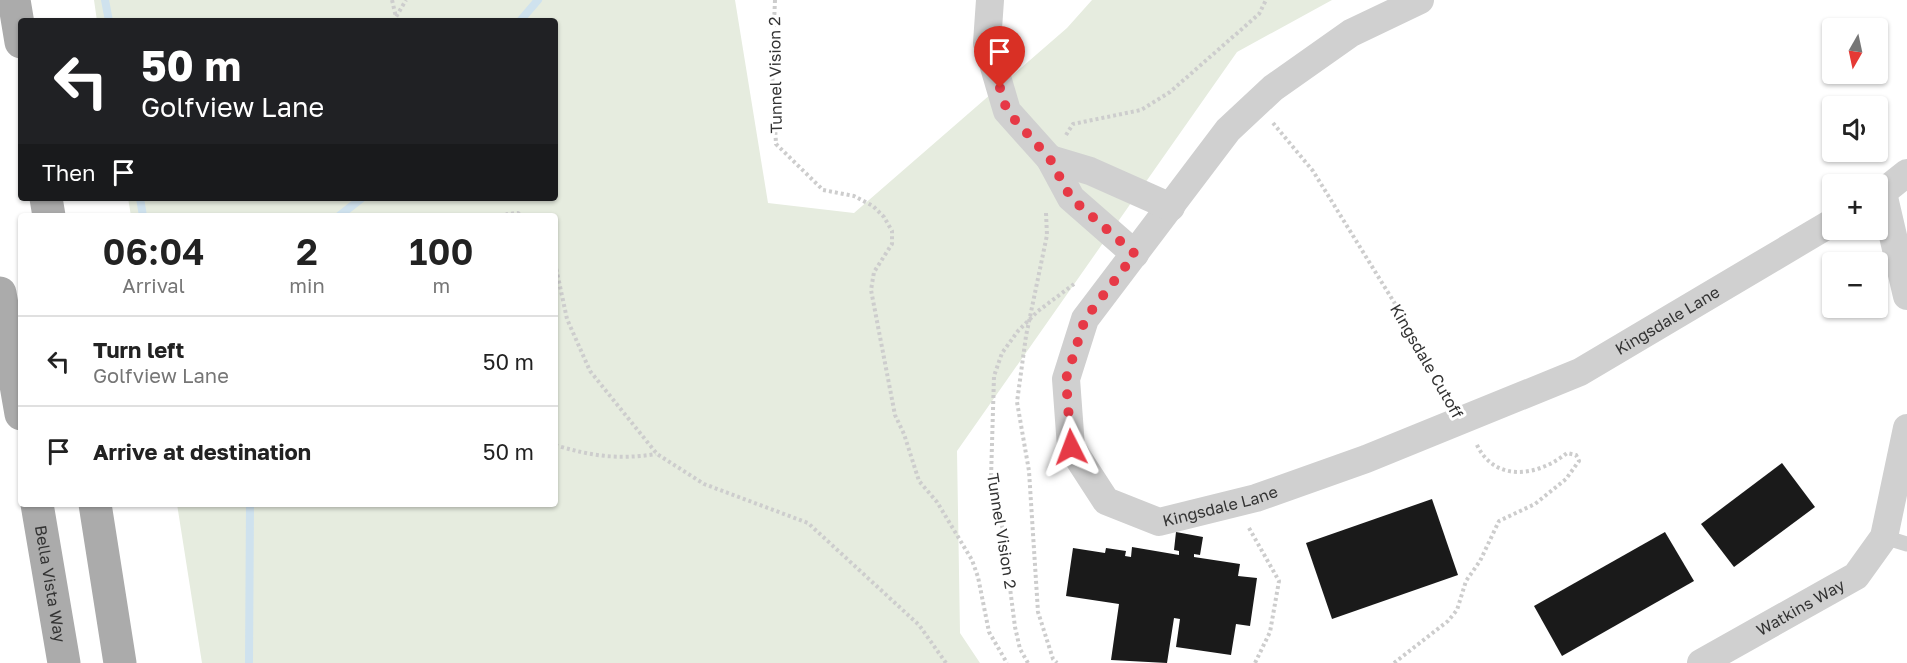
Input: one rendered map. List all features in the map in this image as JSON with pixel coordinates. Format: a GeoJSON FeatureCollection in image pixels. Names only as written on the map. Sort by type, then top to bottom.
{"type":"FeatureCollection","features":[{"type":"Feature","properties":{"kind":"main road"},"geometry":{"type":"LineString","coordinates":[[14,0],[18,24]]}},
{"type":"Feature","properties":{"kind":"main road"},"geometry":{"type":"LineString","coordinates":[[0,293],[18,397]]}},
{"type":"Feature","properties":{"kind":"main road","name":"Bella Vista Way"},"geometry":{"type":"LineString","coordinates":[[38,507],[64,663]]}},
{"type":"Feature","properties":{"kind":"main road"},"geometry":{"type":"LineString","coordinates":[[95,507],[120,663]]}},
{"type":"Feature","properties":{"kind":"street"},"geometry":{"type":"LineString","coordinates":[[990,0],[987,43],[1007,111],[1050,159],[1071,198],[1135,254]]}},
{"type":"Feature","properties":{"kind":"street","name":"Kingsdale Lane"},"geometry":{"type":"LineString","coordinates":[[1420,0],[1352,33],[1273,88],[1228,130],[1085,319],[1066,379],[1071,447],[1106,501],[1159,522],[1235,503],[1366,459],[1580,372],[1822,229]]}},
{"type":"Feature","properties":{"kind":"street"},"geometry":{"type":"LineString","coordinates":[[1050,159],[1090,171],[1171,207]]}},
{"type":"Feature","properties":{"kind":"street"},"geometry":{"type":"LineString","coordinates":[[1888,188],[1907,173]]}},
{"type":"Feature","properties":{"kind":"street"},"geometry":{"type":"LineString","coordinates":[[1888,221],[1907,296]]}},
{"type":"Feature","properties":{"kind":"street","name":"Watkins Way"},"geometry":{"type":"LineString","coordinates":[[1701,663],[1856,576],[1896,541],[1907,428]]}},
{"type":"Feature","properties":{"kind":"path"},"geometry":{"type":"LineString","coordinates":[[393,0],[396,17],[406,0]]}},
{"type":"Feature","properties":{"kind":"path","name":"Tunnel Vision 2"},"geometry":{"type":"LineString","coordinates":[[775,0],[772,71],[776,144],[823,190],[854,196],[873,206],[884,217],[892,231],[892,244],[874,272],[871,290],[895,415],[904,434],[919,482],[937,502],[972,560],[978,578],[988,632],[1007,663]]}},
{"type":"Feature","properties":{"kind":"path","name":"Kingsdale Cutoff"},"geometry":{"type":"LineString","coordinates":[[1256,104],[1312,171],[1426,354],[1446,391],[1451,409],[1461,420],[1486,461],[1505,472],[1537,470],[1555,462],[1567,453],[1576,454],[1579,460],[1566,479],[1535,504],[1499,520],[1480,561],[1466,582],[1456,610],[1448,621],[1394,663]]}},
{"type":"Feature","properties":{"kind":"path"},"geometry":{"type":"LineString","coordinates":[[558,277],[567,319],[590,371],[657,454],[704,484],[808,523],[919,625],[946,663]]}},
{"type":"Feature","properties":{"kind":"path","name":"Tunnel Vision 2"},"geometry":{"type":"LineString","coordinates":[[1028,663],[1020,649],[1015,627],[999,502],[990,478],[994,376],[1002,353],[1018,331],[1038,310]]}},
{"type":"Feature","properties":{"kind":"path"},"geometry":{"type":"LineString","coordinates":[[558,446],[585,454],[626,459],[657,454]]}},
{"type":"Feature","properties":{"kind":"path"},"geometry":{"type":"LineString","coordinates":[[1235,503],[1279,580],[1270,632],[1256,663]]}},
{"type":"Feature","properties":{"kind":"shaded area"},"geometry":{"type":"Polygon","coordinates":[[[94,0],[735,0],[768,203],[854,213],[1067,28],[1092,0],[1332,0],[1237,52],[957,451],[960,633],[980,663],[202,663],[177,507],[558,507],[558,213],[130,213],[128,201],[558,201],[558,18],[97,18],[94,0]]]}},
{"type":"Feature","properties":{"kind":"building"},"geometry":{"type":"Polygon","coordinates":[[[1782,463],[1815,507],[1734,567],[1701,524],[1782,463]]]}},
{"type":"Feature","properties":{"kind":"building"},"geometry":{"type":"Polygon","coordinates":[[[1432,499],[1458,575],[1332,619],[1306,543],[1432,499]]]}},
{"type":"Feature","properties":{"kind":"building"},"geometry":{"type":"Polygon","coordinates":[[[1176,532],[1203,537],[1200,555],[1194,554],[1194,557],[1240,564],[1238,576],[1257,578],[1250,626],[1236,624],[1231,655],[1176,647],[1180,619],[1174,618],[1167,663],[1111,660],[1119,604],[1066,596],[1073,548],[1105,553],[1106,548],[1126,551],[1125,556],[1131,557],[1132,547],[1179,555],[1179,551],[1174,550],[1176,532]]]}},
{"type":"Feature","properties":{"kind":"building"},"geometry":{"type":"Polygon","coordinates":[[[1665,532],[1694,581],[1562,656],[1534,606],[1665,532]]]}},
{"type":"Feature","properties":{"kind":"waterway"},"geometry":{"type":"LineString","coordinates":[[105,0],[108,18]]}},
{"type":"Feature","properties":{"kind":"waterway"},"geometry":{"type":"LineString","coordinates":[[523,18],[538,0]]}},
{"type":"Feature","properties":{"kind":"waterway"},"geometry":{"type":"LineString","coordinates":[[140,201],[142,213]]}},
{"type":"Feature","properties":{"kind":"waterway"},"geometry":{"type":"LineString","coordinates":[[343,213],[358,201]]}},
{"type":"Feature","properties":{"kind":"waterway"},"geometry":{"type":"LineString","coordinates":[[249,663],[250,507]]}},
{"type":"Feature","properties":{"kind":"route"},"geometry":{"type":"LineString","coordinates":[[1000,88],[1007,111],[1050,159],[1071,198],[1135,254],[1085,319],[1066,379],[1071,447]]}}]}
